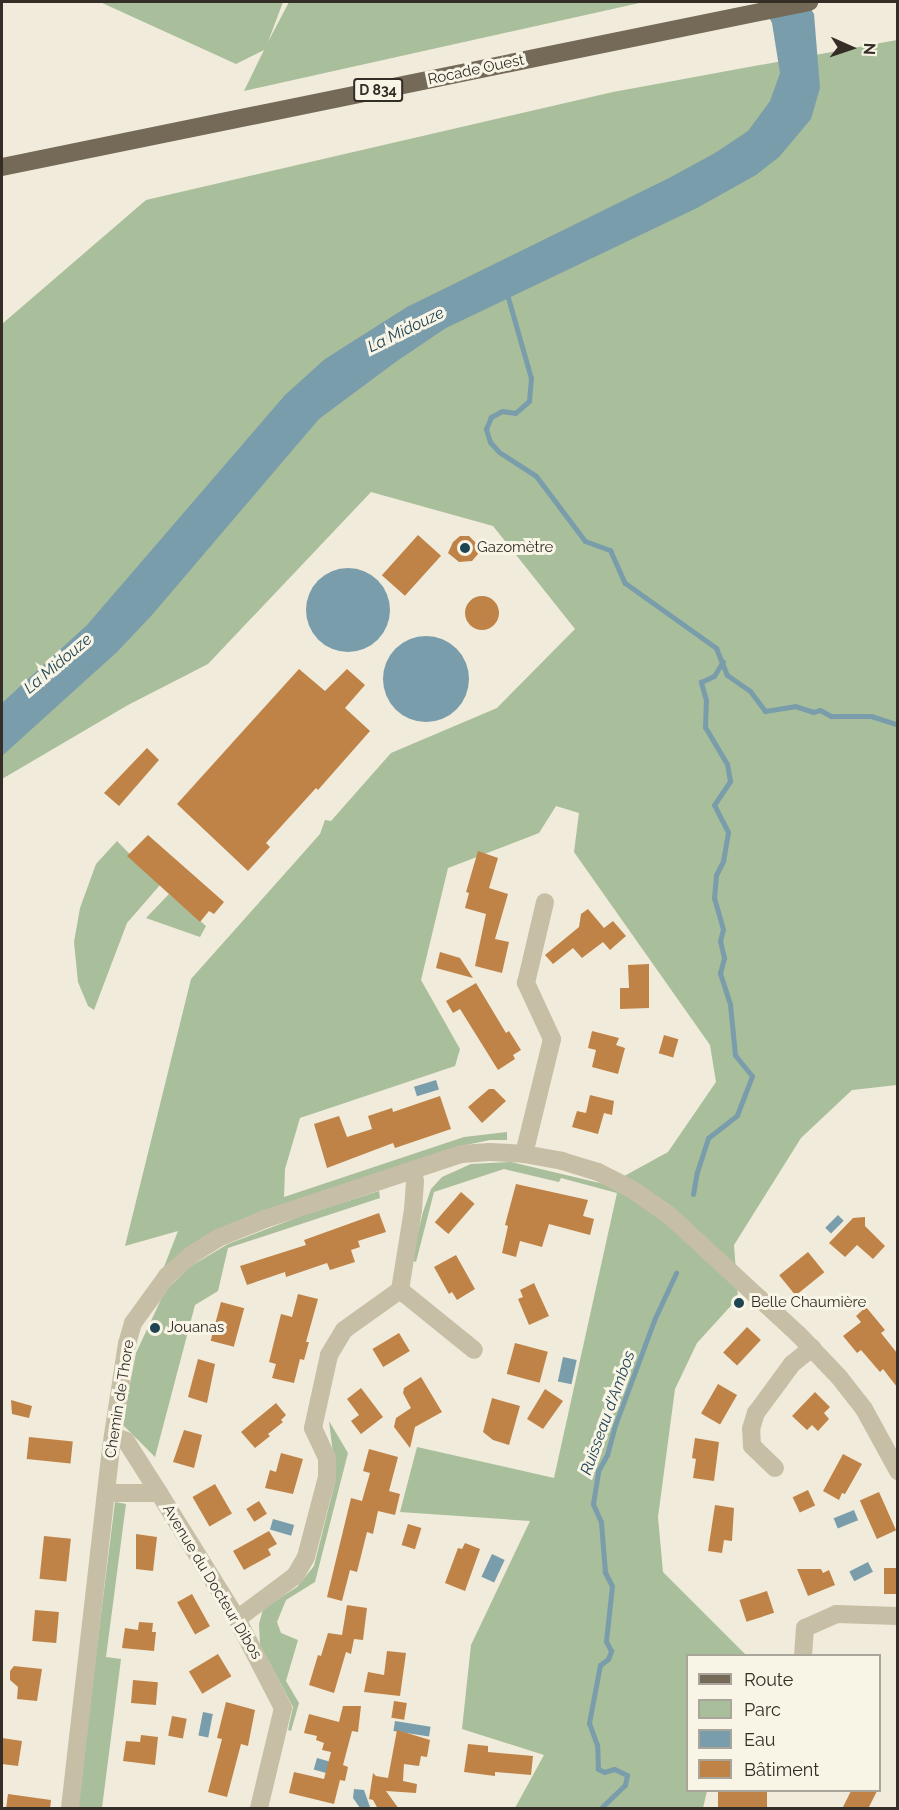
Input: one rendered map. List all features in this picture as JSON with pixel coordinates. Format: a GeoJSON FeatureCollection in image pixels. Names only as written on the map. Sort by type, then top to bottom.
{"type":"FeatureCollection","features":[{"type":"Feature","properties":{"kind":"main road","name":"Rocade Ouest"},"geometry":{"type":"LineString","coordinates":[[2,167],[809,2]]}},
{"type":"Feature","properties":{"kind":"street"},"geometry":{"type":"LineString","coordinates":[[525,1154],[552,1039],[526,983],[545,902]]}},
{"type":"Feature","properties":{"kind":"street","name":"Chemin de Thore"},"geometry":{"type":"LineString","coordinates":[[70,1809],[113,1436],[126,1344],[133,1323],[167,1276],[191,1255],[218,1238],[265,1219],[461,1154],[490,1152],[525,1154],[562,1161],[630,1188],[683,1228],[750,1287],[812,1348],[864,1409],[897,1472]]}},
{"type":"Feature","properties":{"kind":"street"},"geometry":{"type":"LineString","coordinates":[[237,1619],[295,1576],[306,1557],[327,1477],[327,1458],[313,1428],[329,1355],[344,1330],[400,1290],[416,1181],[412,1170]]}},
{"type":"Feature","properties":{"kind":"street"},"geometry":{"type":"LineString","coordinates":[[400,1290],[474,1350]]}},
{"type":"Feature","properties":{"kind":"street"},"geometry":{"type":"LineString","coordinates":[[775,1468],[752,1446],[751,1429],[756,1413],[792,1364],[812,1348]]}},
{"type":"Feature","properties":{"kind":"street","name":"Avenue du Docteur Dibos"},"geometry":{"type":"LineString","coordinates":[[113,1436],[126,1441],[159,1493],[237,1619],[283,1708],[259,1809]]}},
{"type":"Feature","properties":{"kind":"street","name":"Avenue du Docteur Dibos"},"geometry":{"type":"LineString","coordinates":[[107,1493],[159,1493]]}},
{"type":"Feature","properties":{"kind":"street"},"geometry":{"type":"LineString","coordinates":[[803,1654],[805,1628],[836,1614],[897,1616]]}},
{"type":"Feature","properties":{"kind":"green space"},"geometry":{"type":"Polygon","coordinates":[[[100,2],[283,2],[268,42],[289,2],[644,2],[244,91],[264,50],[236,64],[100,2]]]}},
{"type":"Feature","properties":{"kind":"green space"},"geometry":{"type":"Polygon","coordinates":[[[897,40],[897,1085],[852,1090],[801,1138],[734,1245],[738,1298],[697,1343],[675,1389],[658,1517],[663,1572],[745,1654],[686,1654],[686,1792],[707,1792],[703,1808],[515,1808],[544,1755],[462,1729],[471,1645],[530,1521],[400,1512],[417,1447],[554,1478],[617,1193],[561,1178],[559,1182],[504,1169],[434,1192],[416,1262],[411,1260],[423,1212],[431,1189],[442,1177],[471,1164],[511,1162],[608,1185],[668,1152],[716,1082],[710,1045],[574,852],[579,813],[556,806],[539,833],[448,868],[421,980],[460,1049],[455,1066],[300,1118],[285,1169],[284,1197],[464,1137],[507,1132],[507,1140],[490,1140],[466,1145],[229,1229],[162,1272],[178,1231],[125,1246],[191,979],[320,834],[325,820],[331,821],[391,753],[497,708],[575,629],[493,526],[371,492],[208,664],[128,705],[2,779],[2,324],[146,200],[613,92],[897,40]]]}},
{"type":"Feature","properties":{"kind":"green space"},"geometry":{"type":"Polygon","coordinates":[[[117,841],[160,885],[127,923],[94,1010],[88,1006],[78,982],[74,942],[80,908],[96,864],[117,841]]]}},
{"type":"Feature","properties":{"kind":"green space"},"geometry":{"type":"Polygon","coordinates":[[[169,894],[206,926],[200,937],[146,918],[169,894]]]}},
{"type":"Feature","properties":{"kind":"green space"},"geometry":{"type":"Polygon","coordinates":[[[379,1191],[380,1198],[228,1248],[218,1291],[195,1305],[155,1457],[122,1424],[136,1353],[165,1291],[191,1266],[228,1244],[301,1216],[379,1191]]]}},
{"type":"Feature","properties":{"kind":"green space"},"geometry":{"type":"Polygon","coordinates":[[[329,1421],[348,1453],[315,1582],[286,1600],[277,1622],[281,1633],[298,1640],[286,1681],[299,1703],[291,1731],[288,1730],[293,1707],[260,1645],[259,1624],[263,1609],[297,1587],[314,1566],[336,1478],[329,1421]]]}},
{"type":"Feature","properties":{"kind":"green space"},"geometry":{"type":"Polygon","coordinates":[[[115,1502],[126,1504],[106,1657],[121,1659],[102,1808],[77,1808],[115,1502]]]}},
{"type":"Feature","properties":{"kind":"water","name":"La Midouze"},"geometry":{"type":"Polygon","coordinates":[[[761,2],[806,2],[814,14],[820,88],[811,119],[779,157],[756,175],[697,208],[446,328],[319,419],[152,615],[117,652],[2,756],[2,703],[87,625],[285,395],[325,359],[407,307],[669,178],[715,153],[748,131],[770,101],[780,73],[772,23],[761,2]]]}},
{"type":"Feature","properties":{"kind":"water"},"geometry":{"type":"Polygon","coordinates":[[[348,568],[364,571],[378,580],[387,594],[390,610],[387,626],[378,640],[364,649],[348,652],[332,649],[318,640],[309,626],[306,610],[309,594],[318,580],[332,571],[348,568]]]}},
{"type":"Feature","properties":{"kind":"water"},"geometry":{"type":"Polygon","coordinates":[[[426,636],[442,640],[456,649],[465,663],[469,679],[465,695],[456,709],[442,718],[426,722],[410,718],[396,709],[387,695],[383,679],[387,663],[396,649],[410,640],[426,636]]]}},
{"type":"Feature","properties":{"kind":"water"},"geometry":{"type":"Polygon","coordinates":[[[436,1080],[439,1090],[417,1096],[414,1087],[436,1080]]]}},
{"type":"Feature","properties":{"kind":"water"},"geometry":{"type":"Polygon","coordinates":[[[838,1215],[844,1221],[831,1233],[825,1228],[838,1215]]]}},
{"type":"Feature","properties":{"kind":"water"},"geometry":{"type":"Polygon","coordinates":[[[563,1357],[577,1360],[571,1384],[558,1381],[563,1357]]]}},
{"type":"Feature","properties":{"kind":"water"},"geometry":{"type":"Polygon","coordinates":[[[854,1510],[858,1520],[838,1528],[834,1518],[854,1510]]]}},
{"type":"Feature","properties":{"kind":"water"},"geometry":{"type":"Polygon","coordinates":[[[273,1519],[294,1525],[291,1536],[270,1530],[273,1519]]]}},
{"type":"Feature","properties":{"kind":"water"},"geometry":{"type":"Polygon","coordinates":[[[492,1554],[505,1560],[494,1583],[481,1577],[492,1554]]]}},
{"type":"Feature","properties":{"kind":"water"},"geometry":{"type":"Polygon","coordinates":[[[868,1562],[873,1572],[854,1581],[849,1572],[868,1562]]]}},
{"type":"Feature","properties":{"kind":"water"},"geometry":{"type":"Polygon","coordinates":[[[203,1712],[213,1714],[208,1737],[198,1736],[203,1712]]]}},
{"type":"Feature","properties":{"kind":"water"},"geometry":{"type":"Polygon","coordinates":[[[395,1721],[431,1727],[429,1737],[393,1731],[395,1721]]]}},
{"type":"Feature","properties":{"kind":"water"},"geometry":{"type":"Polygon","coordinates":[[[317,1758],[338,1764],[335,1776],[314,1770],[317,1758]]]}},
{"type":"Feature","properties":{"kind":"water"},"geometry":{"type":"Polygon","coordinates":[[[354,1789],[364,1790],[370,1807],[360,1808],[353,1798],[354,1789]]]}},
{"type":"Feature","properties":{"kind":"building"},"geometry":{"type":"Polygon","coordinates":[[[418,535],[441,556],[405,596],[382,575],[418,535]]]}},
{"type":"Feature","properties":{"kind":"building","name":"Gazomètre"},"geometry":{"type":"Polygon","coordinates":[[[460,536],[469,536],[478,545],[478,554],[472,561],[459,562],[448,553],[453,542],[460,536]]]}},
{"type":"Feature","properties":{"kind":"building"},"geometry":{"type":"Polygon","coordinates":[[[482,596],[494,601],[499,613],[494,625],[482,630],[470,625],[465,613],[470,601],[482,596]]]}},
{"type":"Feature","properties":{"kind":"building"},"geometry":{"type":"Polygon","coordinates":[[[299,669],[325,691],[347,669],[365,685],[345,708],[370,731],[318,790],[316,788],[266,843],[270,847],[248,871],[177,804],[299,669]]]}},
{"type":"Feature","properties":{"kind":"building"},"geometry":{"type":"Polygon","coordinates":[[[147,748],[159,760],[119,806],[104,793],[147,748]]]}},
{"type":"Feature","properties":{"kind":"building"},"geometry":{"type":"Polygon","coordinates":[[[148,835],[224,902],[214,914],[209,911],[200,922],[127,856],[148,835]]]}},
{"type":"Feature","properties":{"kind":"building"},"geometry":{"type":"Polygon","coordinates":[[[478,851],[498,858],[489,888],[508,894],[495,939],[509,942],[502,973],[475,966],[486,914],[465,908],[469,893],[466,892],[478,851]]]}},
{"type":"Feature","properties":{"kind":"building"},"geometry":{"type":"Polygon","coordinates":[[[588,909],[604,928],[613,921],[626,936],[610,950],[603,942],[582,958],[573,948],[553,964],[545,955],[579,927],[581,914],[588,909]]]}},
{"type":"Feature","properties":{"kind":"building"},"geometry":{"type":"Polygon","coordinates":[[[440,952],[460,958],[473,978],[436,968],[440,952]]]}},
{"type":"Feature","properties":{"kind":"building"},"geometry":{"type":"Polygon","coordinates":[[[649,964],[649,1008],[620,1009],[620,988],[629,988],[628,965],[649,964]]]}},
{"type":"Feature","properties":{"kind":"building"},"geometry":{"type":"Polygon","coordinates":[[[476,983],[506,1033],[509,1031],[521,1050],[513,1055],[515,1059],[498,1070],[460,1009],[453,1013],[446,1001],[476,983]]]}},
{"type":"Feature","properties":{"kind":"building"},"geometry":{"type":"Polygon","coordinates":[[[592,1031],[619,1038],[616,1045],[625,1048],[618,1074],[592,1067],[596,1050],[588,1048],[592,1031]]]}},
{"type":"Feature","properties":{"kind":"building"},"geometry":{"type":"Polygon","coordinates":[[[664,1035],[678,1039],[673,1057],[659,1053],[664,1035]]]}},
{"type":"Feature","properties":{"kind":"building"},"geometry":{"type":"Polygon","coordinates":[[[489,1089],[494,1089],[506,1101],[482,1123],[468,1107],[489,1089]]]}},
{"type":"Feature","properties":{"kind":"building"},"geometry":{"type":"Polygon","coordinates":[[[590,1095],[614,1101],[612,1115],[604,1113],[598,1134],[572,1127],[577,1111],[586,1113],[590,1095]]]}},
{"type":"Feature","properties":{"kind":"building"},"geometry":{"type":"Polygon","coordinates":[[[440,1096],[451,1129],[395,1148],[393,1143],[327,1168],[314,1124],[339,1116],[347,1137],[372,1129],[368,1116],[392,1108],[393,1112],[440,1096]]]}},
{"type":"Feature","properties":{"kind":"building"},"geometry":{"type":"Polygon","coordinates":[[[516,1184],[588,1200],[583,1216],[594,1219],[590,1235],[549,1224],[542,1247],[520,1241],[516,1257],[502,1253],[508,1226],[505,1225],[516,1184]]]}},
{"type":"Feature","properties":{"kind":"building"},"geometry":{"type":"Polygon","coordinates":[[[461,1192],[475,1204],[448,1234],[435,1222],[461,1192]]]}},
{"type":"Feature","properties":{"kind":"building"},"geometry":{"type":"Polygon","coordinates":[[[379,1213],[386,1232],[358,1241],[360,1247],[351,1250],[355,1262],[330,1270],[327,1263],[286,1277],[285,1272],[247,1285],[240,1266],[306,1245],[304,1240],[379,1213]]]}},
{"type":"Feature","properties":{"kind":"building"},"geometry":{"type":"Polygon","coordinates":[[[865,1217],[865,1226],[885,1246],[873,1259],[857,1245],[845,1257],[829,1243],[853,1218],[865,1217]]]}},
{"type":"Feature","properties":{"kind":"building"},"geometry":{"type":"Polygon","coordinates":[[[808,1252],[824,1272],[796,1295],[779,1275],[808,1252]]]}},
{"type":"Feature","properties":{"kind":"building"},"geometry":{"type":"Polygon","coordinates":[[[456,1255],[475,1289],[457,1300],[452,1292],[449,1294],[434,1267],[456,1255]]]}},
{"type":"Feature","properties":{"kind":"building"},"geometry":{"type":"Polygon","coordinates":[[[534,1283],[549,1316],[529,1325],[518,1299],[523,1297],[520,1290],[534,1283]]]}},
{"type":"Feature","properties":{"kind":"building"},"geometry":{"type":"Polygon","coordinates":[[[298,1294],[318,1299],[306,1342],[309,1342],[304,1360],[300,1359],[294,1383],[272,1378],[276,1364],[269,1362],[281,1314],[292,1317],[298,1294]]]}},
{"type":"Feature","properties":{"kind":"building"},"geometry":{"type":"Polygon","coordinates":[[[221,1302],[244,1308],[234,1347],[211,1341],[221,1302]]]}},
{"type":"Feature","properties":{"kind":"building"},"geometry":{"type":"Polygon","coordinates":[[[866,1307],[885,1330],[881,1333],[897,1353],[897,1387],[883,1369],[880,1372],[861,1350],[857,1353],[843,1336],[861,1322],[856,1316],[866,1307]]]}},
{"type":"Feature","properties":{"kind":"building"},"geometry":{"type":"Polygon","coordinates":[[[747,1327],[761,1340],[737,1366],[723,1353],[747,1327]]]}},
{"type":"Feature","properties":{"kind":"building"},"geometry":{"type":"Polygon","coordinates":[[[399,1333],[410,1351],[383,1367],[372,1349],[399,1333]]]}},
{"type":"Feature","properties":{"kind":"building"},"geometry":{"type":"Polygon","coordinates":[[[515,1343],[548,1352],[540,1383],[507,1374],[515,1343]]]}},
{"type":"Feature","properties":{"kind":"building"},"geometry":{"type":"Polygon","coordinates":[[[198,1359],[215,1364],[207,1403],[188,1397],[198,1359]]]}},
{"type":"Feature","properties":{"kind":"building"},"geometry":{"type":"Polygon","coordinates":[[[421,1377],[442,1412],[415,1427],[410,1448],[394,1427],[396,1418],[411,1408],[403,1393],[404,1388],[421,1377]]]}},
{"type":"Feature","properties":{"kind":"building"},"geometry":{"type":"Polygon","coordinates":[[[718,1384],[737,1395],[720,1424],[701,1413],[718,1384]]]}},
{"type":"Feature","properties":{"kind":"building"},"geometry":{"type":"Polygon","coordinates":[[[361,1388],[383,1417],[361,1434],[351,1421],[359,1415],[347,1399],[361,1388]]]}},
{"type":"Feature","properties":{"kind":"building"},"geometry":{"type":"Polygon","coordinates":[[[545,1389],[563,1401],[543,1429],[527,1419],[545,1389]]]}},
{"type":"Feature","properties":{"kind":"building"},"geometry":{"type":"Polygon","coordinates":[[[815,1392],[830,1407],[824,1413],[829,1419],[818,1431],[812,1425],[807,1430],[792,1416],[815,1392]]]}},
{"type":"Feature","properties":{"kind":"building"},"geometry":{"type":"Polygon","coordinates":[[[492,1398],[520,1406],[509,1445],[493,1440],[483,1432],[492,1398]]]}},
{"type":"Feature","properties":{"kind":"building"},"geometry":{"type":"Polygon","coordinates":[[[11,1400],[32,1406],[29,1418],[12,1414],[11,1400]]]}},
{"type":"Feature","properties":{"kind":"building"},"geometry":{"type":"Polygon","coordinates":[[[276,1403],[286,1415],[281,1420],[283,1422],[255,1448],[241,1432],[276,1403]]]}},
{"type":"Feature","properties":{"kind":"building"},"geometry":{"type":"Polygon","coordinates":[[[184,1430],[202,1435],[194,1468],[173,1462],[184,1430]]]}},
{"type":"Feature","properties":{"kind":"building"},"geometry":{"type":"Polygon","coordinates":[[[29,1437],[73,1442],[70,1463],[27,1459],[29,1437]]]}},
{"type":"Feature","properties":{"kind":"building"},"geometry":{"type":"Polygon","coordinates":[[[695,1438],[719,1442],[714,1481],[693,1478],[696,1459],[692,1458],[695,1438]]]}},
{"type":"Feature","properties":{"kind":"building"},"geometry":{"type":"Polygon","coordinates":[[[369,1449],[398,1457],[389,1491],[400,1494],[395,1515],[378,1511],[373,1534],[367,1532],[357,1572],[350,1570],[342,1601],[327,1597],[351,1498],[362,1501],[370,1473],[363,1471],[369,1449]]]}},
{"type":"Feature","properties":{"kind":"building"},"geometry":{"type":"Polygon","coordinates":[[[281,1453],[303,1459],[293,1494],[265,1488],[270,1470],[276,1472],[281,1453]]]}},
{"type":"Feature","properties":{"kind":"building"},"geometry":{"type":"Polygon","coordinates":[[[843,1454],[862,1464],[845,1494],[842,1493],[839,1500],[823,1491],[843,1454]]]}},
{"type":"Feature","properties":{"kind":"building"},"geometry":{"type":"Polygon","coordinates":[[[215,1484],[232,1513],[209,1526],[192,1497],[215,1484]]]}},
{"type":"Feature","properties":{"kind":"building"},"geometry":{"type":"Polygon","coordinates":[[[808,1490],[815,1505],[800,1513],[793,1497],[808,1490]]]}},
{"type":"Feature","properties":{"kind":"building"},"geometry":{"type":"Polygon","coordinates":[[[879,1492],[896,1530],[877,1539],[860,1501],[879,1492]]]}},
{"type":"Feature","properties":{"kind":"building"},"geometry":{"type":"Polygon","coordinates":[[[259,1501],[267,1514],[254,1522],[246,1509],[259,1501]]]}},
{"type":"Feature","properties":{"kind":"building"},"geometry":{"type":"Polygon","coordinates":[[[715,1505],[734,1508],[732,1541],[724,1540],[722,1553],[708,1551],[715,1505]]]}},
{"type":"Feature","properties":{"kind":"building"},"geometry":{"type":"Polygon","coordinates":[[[408,1524],[421,1528],[415,1549],[402,1545],[408,1524]]]}},
{"type":"Feature","properties":{"kind":"building"},"geometry":{"type":"Polygon","coordinates":[[[269,1531],[277,1544],[268,1549],[271,1555],[244,1570],[233,1551],[269,1531]]]}},
{"type":"Feature","properties":{"kind":"building"},"geometry":{"type":"Polygon","coordinates":[[[136,1534],[157,1537],[153,1571],[136,1569],[136,1534]]]}},
{"type":"Feature","properties":{"kind":"building"},"geometry":{"type":"Polygon","coordinates":[[[44,1536],[71,1539],[66,1582],[40,1579],[44,1536]]]}},
{"type":"Feature","properties":{"kind":"building"},"geometry":{"type":"Polygon","coordinates":[[[465,1543],[480,1549],[465,1591],[445,1583],[458,1548],[462,1549],[465,1543]]]}},
{"type":"Feature","properties":{"kind":"building"},"geometry":{"type":"Polygon","coordinates":[[[884,1568],[897,1568],[897,1594],[884,1594],[884,1568]]]}},
{"type":"Feature","properties":{"kind":"building"},"geometry":{"type":"Polygon","coordinates":[[[797,1569],[821,1569],[823,1573],[829,1570],[835,1585],[808,1596],[797,1569]]]}},
{"type":"Feature","properties":{"kind":"building"},"geometry":{"type":"Polygon","coordinates":[[[767,1591],[774,1613],[747,1622],[739,1600],[767,1591]]]}},
{"type":"Feature","properties":{"kind":"building"},"geometry":{"type":"Polygon","coordinates":[[[192,1594],[210,1626],[195,1635],[177,1602],[192,1594]]]}},
{"type":"Feature","properties":{"kind":"building"},"geometry":{"type":"Polygon","coordinates":[[[347,1605],[367,1608],[363,1640],[354,1639],[351,1654],[346,1652],[334,1693],[309,1685],[318,1655],[321,1656],[328,1633],[342,1635],[347,1605]]]}},
{"type":"Feature","properties":{"kind":"building"},"geometry":{"type":"Polygon","coordinates":[[[35,1610],[59,1612],[56,1643],[32,1641],[35,1610]]]}},
{"type":"Feature","properties":{"kind":"building"},"geometry":{"type":"Polygon","coordinates":[[[139,1622],[153,1623],[152,1632],[156,1632],[154,1651],[122,1648],[125,1628],[138,1630],[139,1622]]]}},
{"type":"Feature","properties":{"kind":"building"},"geometry":{"type":"Polygon","coordinates":[[[387,1651],[406,1653],[400,1696],[364,1692],[368,1672],[384,1675],[387,1651]]]}},
{"type":"Feature","properties":{"kind":"building"},"geometry":{"type":"Polygon","coordinates":[[[218,1654],[231,1676],[202,1694],[189,1672],[218,1654]]]}},
{"type":"Feature","properties":{"kind":"building"},"geometry":{"type":"Polygon","coordinates":[[[14,1666],[42,1669],[37,1701],[17,1699],[18,1687],[10,1680],[10,1671],[14,1666]]]}},
{"type":"Feature","properties":{"kind":"building"},"geometry":{"type":"Polygon","coordinates":[[[133,1680],[158,1682],[156,1705],[131,1703],[133,1680]]]}},
{"type":"Feature","properties":{"kind":"building"},"geometry":{"type":"Polygon","coordinates":[[[394,1701],[407,1703],[404,1720],[391,1718],[394,1701]]]}},
{"type":"Feature","properties":{"kind":"building"},"geometry":{"type":"Polygon","coordinates":[[[226,1702],[255,1710],[248,1746],[241,1744],[227,1797],[208,1792],[222,1739],[217,1738],[226,1702]]]}},
{"type":"Feature","properties":{"kind":"building"},"geometry":{"type":"Polygon","coordinates":[[[343,1706],[361,1706],[358,1732],[352,1731],[343,1765],[348,1767],[345,1781],[340,1780],[334,1804],[289,1793],[294,1772],[324,1779],[331,1752],[322,1750],[324,1743],[316,1740],[317,1736],[304,1733],[309,1714],[339,1722],[343,1706]]]}},
{"type":"Feature","properties":{"kind":"building"},"geometry":{"type":"Polygon","coordinates":[[[172,1716],[187,1719],[183,1738],[168,1736],[172,1716]]]}},
{"type":"Feature","properties":{"kind":"building"},"geometry":{"type":"Polygon","coordinates":[[[397,1730],[430,1740],[427,1757],[421,1756],[419,1766],[404,1764],[403,1781],[417,1784],[416,1793],[386,1791],[399,1809],[378,1809],[373,1800],[369,1799],[373,1773],[376,1776],[388,1778],[397,1730]]]}},
{"type":"Feature","properties":{"kind":"building"},"geometry":{"type":"Polygon","coordinates":[[[141,1735],[158,1737],[155,1765],[123,1761],[126,1741],[140,1742],[141,1735]]]}},
{"type":"Feature","properties":{"kind":"building"},"geometry":{"type":"Polygon","coordinates":[[[2,1738],[22,1741],[18,1766],[2,1764],[2,1738]]]}},
{"type":"Feature","properties":{"kind":"building"},"geometry":{"type":"Polygon","coordinates":[[[468,1744],[488,1746],[488,1752],[533,1756],[531,1775],[495,1772],[495,1776],[464,1772],[468,1744]]]}},
{"type":"Feature","properties":{"kind":"building"},"geometry":{"type":"Polygon","coordinates":[[[718,1792],[767,1792],[767,1808],[718,1808],[718,1792]]]}},
{"type":"Feature","properties":{"kind":"building"},"geometry":{"type":"Polygon","coordinates":[[[850,1792],[876,1792],[868,1809],[842,1809],[850,1792]]]}},
{"type":"Feature","properties":{"kind":"building"},"geometry":{"type":"Polygon","coordinates":[[[8,1794],[51,1800],[50,1809],[6,1809],[8,1794]]]}},
{"type":"Feature","properties":{"kind":"waterway"},"geometry":{"type":"LineString","coordinates":[[507,294],[531,378],[529,401],[515,413],[502,411],[491,417],[486,429],[490,442],[499,452],[536,476],[585,541],[610,550],[625,583],[716,648],[727,675],[750,691],[765,711],[795,706],[813,712],[820,710],[831,716],[871,716],[898,725]]}},
{"type":"Feature","properties":{"kind":"waterway","name":"Ruisseau d'Ambos"},"geometry":{"type":"LineString","coordinates":[[693,1194],[697,1172],[708,1138],[737,1115],[752,1076],[735,1055],[730,1004],[720,973],[724,958],[720,941],[723,929],[714,898],[716,875],[723,861],[728,832],[714,805],[730,781],[727,764],[705,727],[706,700],[701,682],[714,676],[723,661]]}},
{"type":"Feature","properties":{"kind":"waterway","name":"Ruisseau d'Ambos"},"geometry":{"type":"LineString","coordinates":[[601,1808],[625,1785],[627,1775],[614,1769],[604,1772],[598,1769],[597,1745],[589,1723],[600,1665],[608,1659],[611,1651],[606,1641],[612,1586],[605,1572],[601,1522],[593,1504],[598,1471],[607,1455],[614,1428],[655,1318],[676,1273]]}},
{"type":"Feature","properties":{"kind":"place","name":"Gazomètre"},"geometry":{"type":"Point","coordinates":[465,548]}},
{"type":"Feature","properties":{"kind":"place","name":"Belle Chaumière"},"geometry":{"type":"Point","coordinates":[739,1303]}},
{"type":"Feature","properties":{"kind":"place","name":"Jouanas"},"geometry":{"type":"Point","coordinates":[155,1328]}}]}
